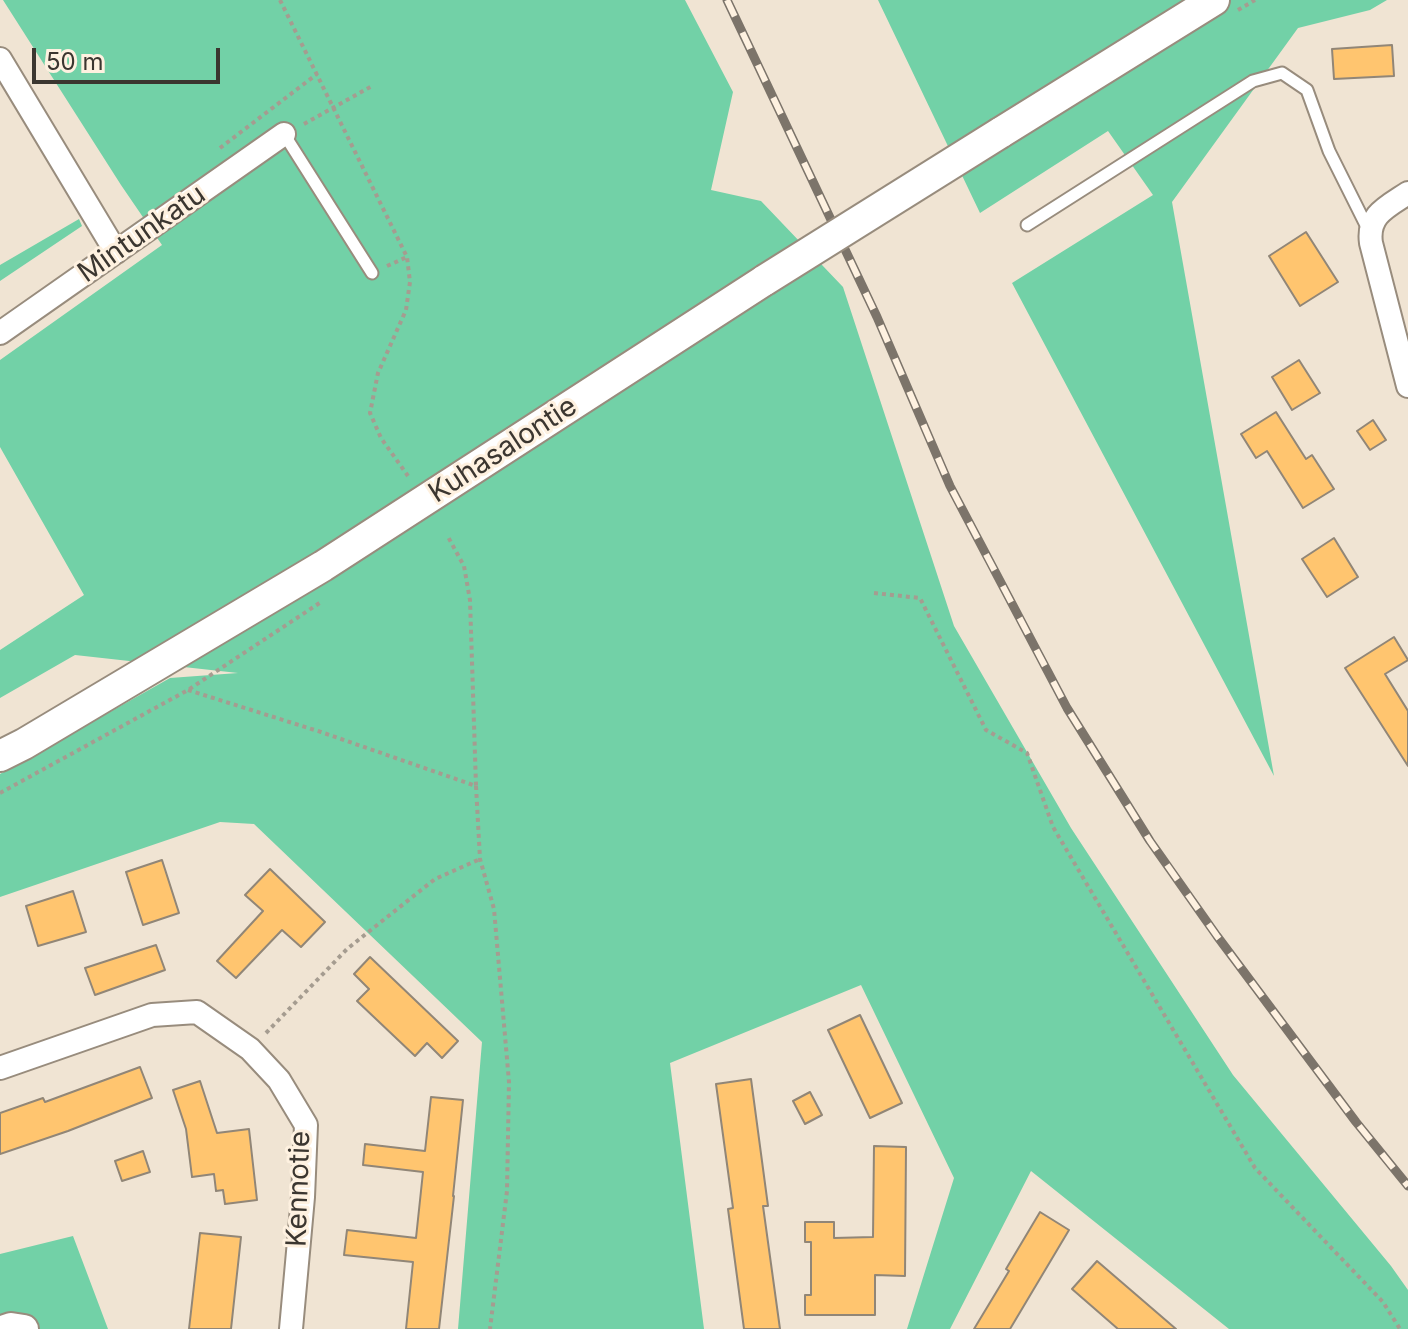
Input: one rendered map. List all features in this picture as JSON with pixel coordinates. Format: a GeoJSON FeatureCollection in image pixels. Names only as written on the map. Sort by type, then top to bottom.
{"type":"FeatureCollection","features":[{"type":"Feature","properties":{"kind":"main road","name":"Kuhasalontie"},"geometry":{"type":"LineString","coordinates":[[0,756],[323,566],[765,280],[1214,0]]}},
{"type":"Feature","properties":{"kind":"street"},"geometry":{"type":"LineString","coordinates":[[4,73],[116,252]]}},
{"type":"Feature","properties":{"kind":"street","name":"Mintunkatu"},"geometry":{"type":"LineString","coordinates":[[0,333],[284,134]]}},
{"type":"Feature","properties":{"kind":"street"},"geometry":{"type":"LineString","coordinates":[[1408,193],[1384,209],[1373,221],[1369,232],[1408,386]]}},
{"type":"Feature","properties":{"kind":"street","name":"Kennotie"},"geometry":{"type":"LineString","coordinates":[[0,1068],[152,1015],[197,1012],[250,1049],[279,1080],[306,1125],[291,1329]]}},
{"type":"Feature","properties":{"kind":"street"},"geometry":{"type":"LineString","coordinates":[[5,1329],[24,1329]]}},
{"type":"Feature","properties":{"kind":"lane"},"geometry":{"type":"LineString","coordinates":[[1027,225],[1253,81],[1282,73],[1307,90],[1329,151],[1369,232]]}},
{"type":"Feature","properties":{"kind":"lane"},"geometry":{"type":"LineString","coordinates":[[284,134],[372,273]]}},
{"type":"Feature","properties":{"kind":"path"},"geometry":{"type":"LineString","coordinates":[[284,134],[372,86]]}},
{"type":"Feature","properties":{"kind":"path"},"geometry":{"type":"LineString","coordinates":[[447,535],[464,566],[470,600],[480,859],[494,909],[509,1082],[507,1191],[490,1329]]}},
{"type":"Feature","properties":{"kind":"path"},"geometry":{"type":"LineString","coordinates":[[874,593],[920,598],[986,730],[1027,753],[1053,827],[1255,1168],[1383,1302],[1400,1329]]}},
{"type":"Feature","properties":{"kind":"path"},"geometry":{"type":"LineString","coordinates":[[0,793],[188,690],[476,786]]}},
{"type":"Feature","properties":{"kind":"path"},"geometry":{"type":"LineString","coordinates":[[250,1049],[347,949],[435,879],[480,859]]}},
{"type":"Feature","properties":{"kind":"green space"},"geometry":{"type":"Polygon","coordinates":[[[3,0],[685,0],[733,92],[711,190],[761,201],[843,287],[954,626],[1071,828],[1233,1075],[1408,1290],[1408,1329],[1229,1329],[1031,1171],[950,1329],[907,1329],[954,1178],[861,985],[670,1063],[704,1329],[458,1329],[482,1042],[254,824],[220,822],[0,897],[0,774],[170,678],[238,673],[75,655],[0,698],[0,650],[84,595],[0,447],[0,360],[162,245],[3,0]]]}},
{"type":"Feature","properties":{"kind":"green space"},"geometry":{"type":"Polygon","coordinates":[[[878,0],[1387,0],[1370,10],[1298,28],[1172,202],[1274,776],[1012,283],[1153,195],[1108,131],[980,213],[878,0]]]}},
{"type":"Feature","properties":{"kind":"green space"},"geometry":{"type":"Polygon","coordinates":[[[79,219],[82,226],[0,281],[0,265],[79,219]]]}},
{"type":"Feature","properties":{"kind":"green space"},"geometry":{"type":"Polygon","coordinates":[[[73,1236],[108,1329],[0,1329],[0,1254],[73,1236]]]}},
{"type":"Feature","properties":{"kind":"building"},"geometry":{"type":"Polygon","coordinates":[[[1392,45],[1394,76],[1334,79],[1332,49],[1392,45]]]}},
{"type":"Feature","properties":{"kind":"building"},"geometry":{"type":"Polygon","coordinates":[[[1306,232],[1338,282],[1300,306],[1269,256],[1306,232]]]}},
{"type":"Feature","properties":{"kind":"building"},"geometry":{"type":"Polygon","coordinates":[[[1299,360],[1320,393],[1292,410],[1272,377],[1299,360]]]}},
{"type":"Feature","properties":{"kind":"building"},"geometry":{"type":"Polygon","coordinates":[[[1276,412],[1306,459],[1312,455],[1334,489],[1303,508],[1267,451],[1256,458],[1241,434],[1276,412]]]}},
{"type":"Feature","properties":{"kind":"building"},"geometry":{"type":"Polygon","coordinates":[[[1373,420],[1386,440],[1370,450],[1357,431],[1373,420]]]}},
{"type":"Feature","properties":{"kind":"building"},"geometry":{"type":"Polygon","coordinates":[[[1334,538],[1358,577],[1327,597],[1302,559],[1334,538]]]}},
{"type":"Feature","properties":{"kind":"building"},"geometry":{"type":"Polygon","coordinates":[[[1394,637],[1408,660],[1385,674],[1408,711],[1408,766],[1345,668],[1394,637]]]}},
{"type":"Feature","properties":{"kind":"building"},"geometry":{"type":"Polygon","coordinates":[[[162,860],[179,913],[143,925],[126,872],[162,860]]]}},
{"type":"Feature","properties":{"kind":"building"},"geometry":{"type":"Polygon","coordinates":[[[270,869],[325,922],[301,947],[282,930],[236,978],[217,961],[263,911],[245,895],[270,869]]]}},
{"type":"Feature","properties":{"kind":"building"},"geometry":{"type":"Polygon","coordinates":[[[73,891],[86,932],[38,946],[26,906],[73,891]]]}},
{"type":"Feature","properties":{"kind":"building"},"geometry":{"type":"Polygon","coordinates":[[[156,945],[165,970],[95,995],[85,968],[156,945]]]}},
{"type":"Feature","properties":{"kind":"building"},"geometry":{"type":"Polygon","coordinates":[[[370,957],[458,1041],[442,1058],[427,1043],[415,1056],[357,1001],[369,989],[354,974],[370,957]]]}},
{"type":"Feature","properties":{"kind":"building"},"geometry":{"type":"Polygon","coordinates":[[[860,1015],[902,1103],[870,1118],[828,1030],[860,1015]]]}},
{"type":"Feature","properties":{"kind":"building"},"geometry":{"type":"Polygon","coordinates":[[[140,1067],[152,1098],[0,1154],[0,1113],[43,1098],[45,1102],[140,1067]]]}},
{"type":"Feature","properties":{"kind":"building"},"geometry":{"type":"Polygon","coordinates":[[[751,1079],[768,1206],[763,1206],[780,1329],[744,1329],[728,1209],[733,1208],[716,1084],[751,1079]]]}},
{"type":"Feature","properties":{"kind":"building"},"geometry":{"type":"Polygon","coordinates":[[[200,1081],[217,1133],[249,1129],[257,1200],[225,1204],[223,1190],[216,1191],[214,1174],[192,1177],[186,1129],[173,1090],[200,1081]]]}},
{"type":"Feature","properties":{"kind":"building"},"geometry":{"type":"Polygon","coordinates":[[[810,1092],[822,1115],[805,1124],[793,1101],[810,1092]]]}},
{"type":"Feature","properties":{"kind":"building"},"geometry":{"type":"Polygon","coordinates":[[[431,1097],[463,1100],[454,1196],[439,1329],[406,1329],[413,1262],[344,1255],[347,1230],[416,1238],[423,1172],[363,1165],[365,1144],[425,1151],[431,1097]]]}},
{"type":"Feature","properties":{"kind":"building"},"geometry":{"type":"Polygon","coordinates":[[[874,1146],[906,1147],[905,1276],[875,1275],[875,1315],[805,1315],[805,1295],[811,1295],[811,1242],[805,1242],[805,1222],[834,1222],[834,1238],[873,1237],[874,1146]]]}},
{"type":"Feature","properties":{"kind":"building"},"geometry":{"type":"Polygon","coordinates":[[[143,1151],[150,1172],[122,1181],[115,1161],[143,1151]]]}},
{"type":"Feature","properties":{"kind":"building"},"geometry":{"type":"Polygon","coordinates":[[[1040,1212],[1069,1230],[1010,1329],[974,1329],[1009,1271],[1006,1269],[1040,1212]]]}},
{"type":"Feature","properties":{"kind":"building"},"geometry":{"type":"Polygon","coordinates":[[[200,1233],[241,1237],[231,1329],[189,1329],[200,1233]]]}},
{"type":"Feature","properties":{"kind":"building"},"geometry":{"type":"Polygon","coordinates":[[[1097,1261],[1176,1329],[1118,1329],[1072,1289],[1097,1261]]]}},
{"type":"Feature","properties":{"kind":"railway"},"geometry":{"type":"LineString","coordinates":[[727,0],[877,317],[950,486],[1067,708],[1150,841],[1217,936],[1356,1122],[1408,1186]]}}]}
